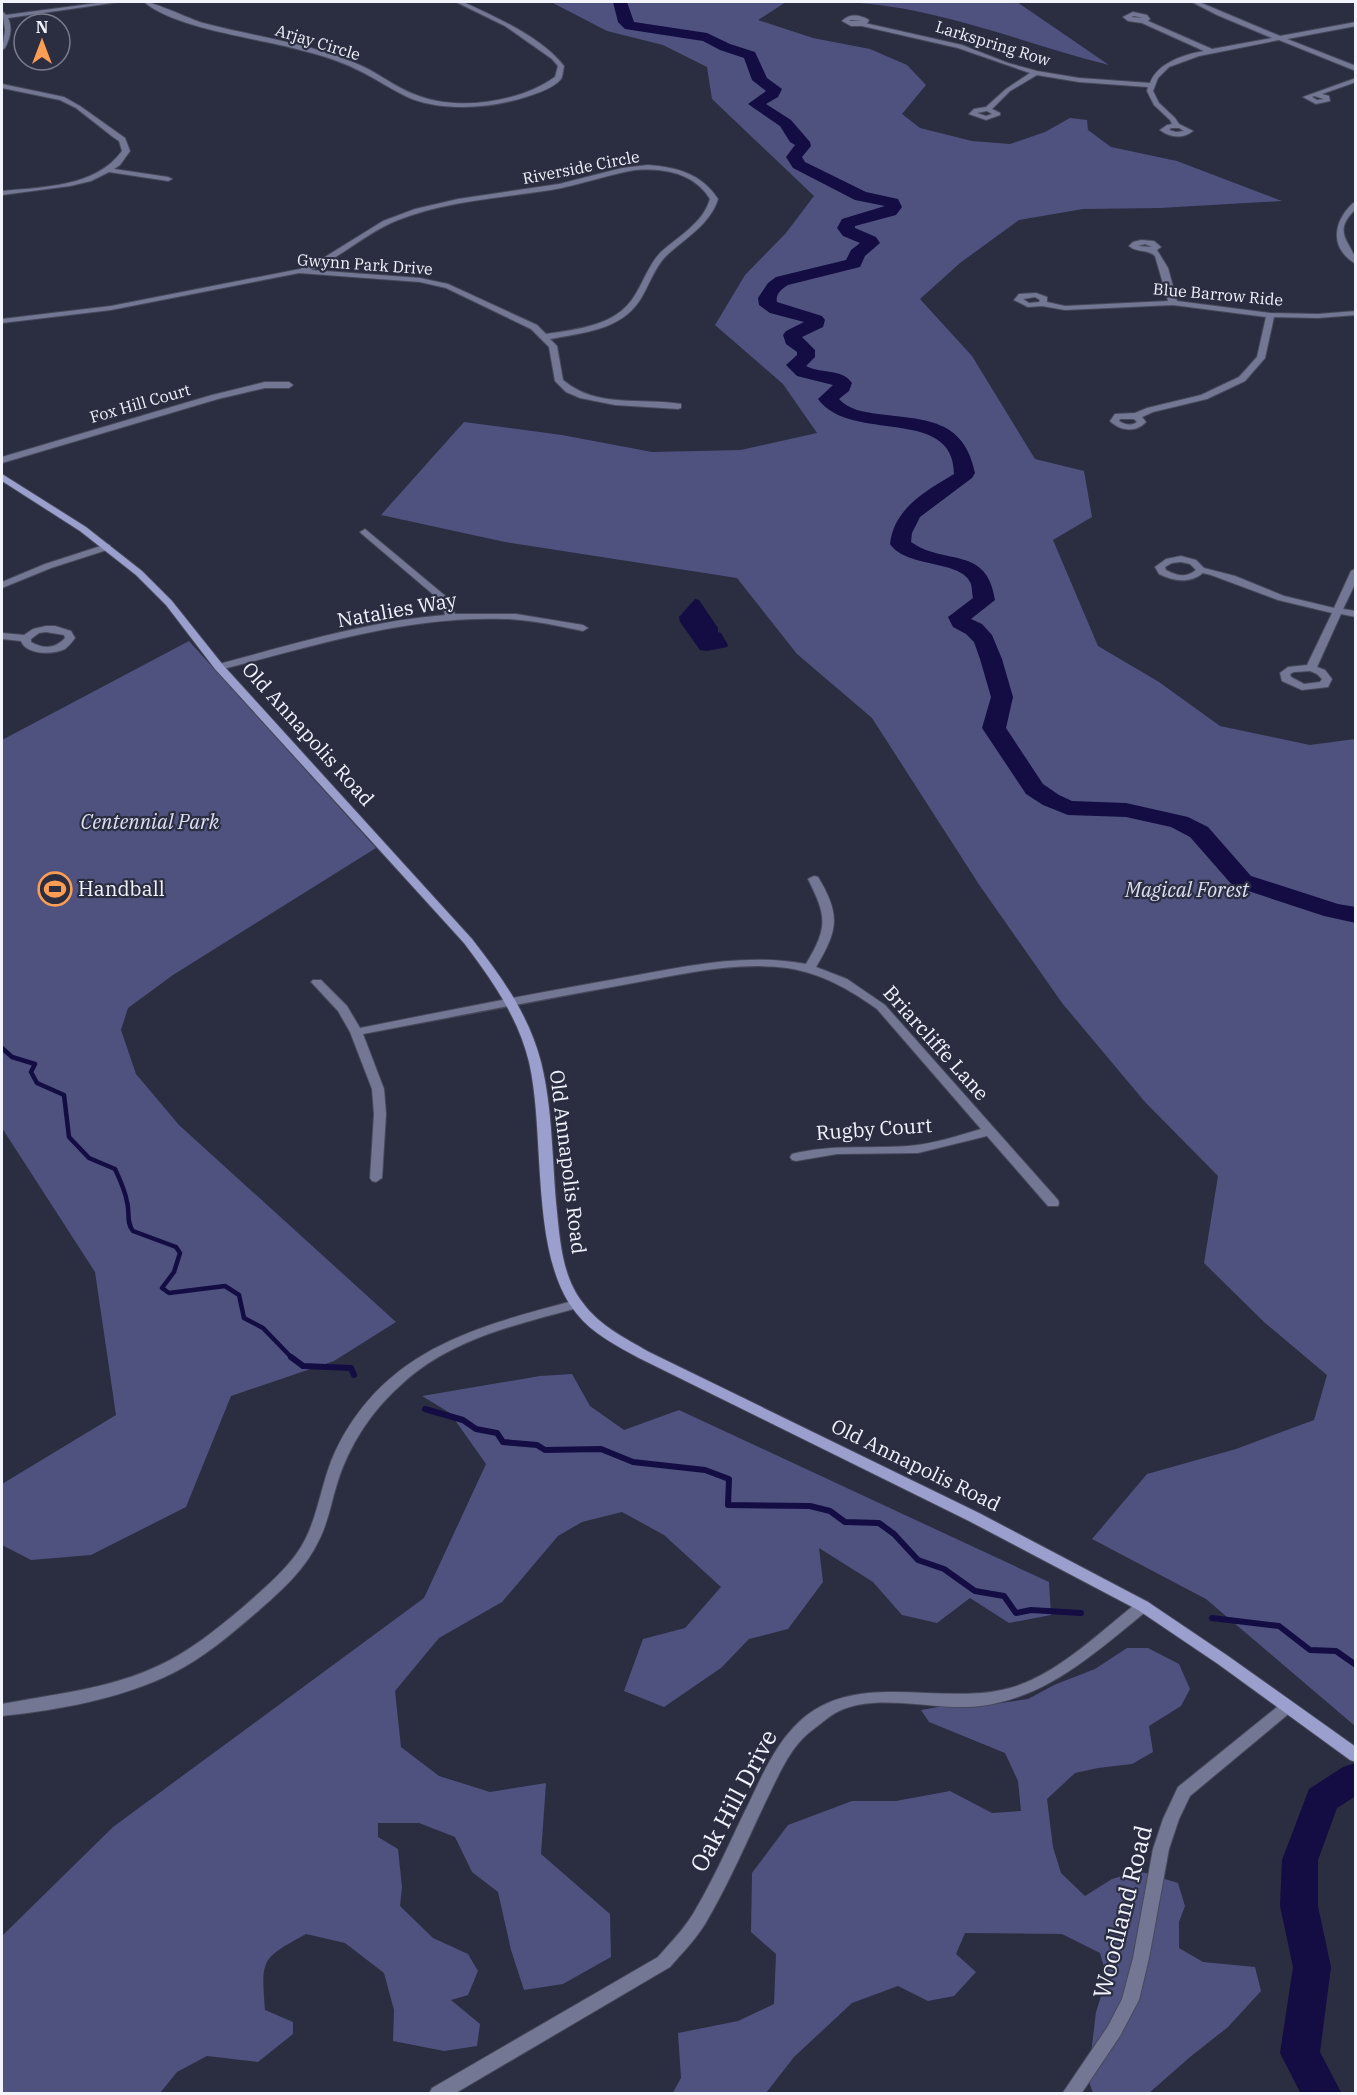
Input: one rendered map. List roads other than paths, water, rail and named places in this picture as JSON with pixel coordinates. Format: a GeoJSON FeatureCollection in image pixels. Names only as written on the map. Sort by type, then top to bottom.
{"type":"FeatureCollection","features":[{"type":"Feature","properties":{"kind":"street"},"geometry":{"type":"LineString","coordinates":[[2,48],[8,35],[8,24],[2,15],[116,2]]}},
{"type":"Feature","properties":{"kind":"street","name":"Arjay Circle"},"geometry":{"type":"LineString","coordinates":[[147,2],[179,19],[334,58],[369,72],[401,93],[419,100],[451,104],[492,102],[524,94],[558,78],[561,66],[554,58],[507,25],[459,2]]}},
{"type":"Feature","properties":{"kind":"street"},"geometry":{"type":"LineString","coordinates":[[1195,2],[1219,15],[1356,69]]}},
{"type":"Feature","properties":{"kind":"street"},"geometry":{"type":"LineString","coordinates":[[1143,21],[1210,51]]}},
{"type":"Feature","properties":{"kind":"street","name":"Larkspring Row"},"geometry":{"type":"LineString","coordinates":[[863,24],[960,45],[1006,64],[1036,73],[1079,80],[1151,85]]}},
{"type":"Feature","properties":{"kind":"street"},"geometry":{"type":"LineString","coordinates":[[1176,126],[1173,119],[1156,104],[1150,92],[1155,77],[1167,66],[1210,51],[1356,24]]}},
{"type":"Feature","properties":{"kind":"street"},"geometry":{"type":"LineString","coordinates":[[988,110],[1008,90],[1036,73]]}},
{"type":"Feature","properties":{"kind":"street"},"geometry":{"type":"LineString","coordinates":[[1319,95],[1325,90],[1356,80]]}},
{"type":"Feature","properties":{"kind":"street"},"geometry":{"type":"LineString","coordinates":[[2,86],[62,98],[78,106],[122,140],[126,151],[109,170],[71,183],[2,193]]}},
{"type":"Feature","properties":{"kind":"street","name":"Riverside Circle"},"geometry":{"type":"LineString","coordinates":[[299,271],[317,265],[382,223],[442,204],[562,186],[647,167],[678,171],[705,187],[714,199],[709,212],[655,264],[638,299],[624,313],[600,325],[545,337]]}},
{"type":"Feature","properties":{"kind":"street"},"geometry":{"type":"LineString","coordinates":[[109,170],[168,179]]}},
{"type":"Feature","properties":{"kind":"street"},"geometry":{"type":"LineString","coordinates":[[1356,205],[1347,212],[1338,231],[1341,244],[1356,262]]}},
{"type":"Feature","properties":{"kind":"street"},"geometry":{"type":"LineString","coordinates":[[1152,250],[1159,256],[1173,303]]}},
{"type":"Feature","properties":{"kind":"street","name":"Gwynn Park Drive"},"geometry":{"type":"LineString","coordinates":[[2,321],[111,308],[299,271],[434,282],[448,286],[520,320],[545,337]]}},
{"type":"Feature","properties":{"kind":"street","name":"Blue Barrow Ride"},"geometry":{"type":"LineString","coordinates":[[1042,304],[1081,308],[1173,303],[1270,315],[1318,316],[1356,313]]}},
{"type":"Feature","properties":{"kind":"street"},"geometry":{"type":"LineString","coordinates":[[1136,416],[1150,410],[1204,397],[1242,379],[1261,358],[1270,315]]}},
{"type":"Feature","properties":{"kind":"street"},"geometry":{"type":"LineString","coordinates":[[545,337],[553,346],[559,381],[573,392],[598,400],[678,406]]}},
{"type":"Feature","properties":{"kind":"street","name":"Fox Hill Court"},"geometry":{"type":"LineString","coordinates":[[2,460],[215,397],[265,385],[290,385]]}},
{"type":"Feature","properties":{"kind":"street","name":"Old Annapolis Road"},"geometry":{"type":"LineString","coordinates":[[2,477],[83,528],[169,603],[219,667],[468,941],[511,1001],[524,1029],[534,1061],[542,1105],[552,1224],[558,1260],[565,1285],[576,1304],[590,1320],[612,1337],[644,1355],[974,1517],[1143,1606],[1351,1753]]}},
{"type":"Feature","properties":{"kind":"street"},"geometry":{"type":"LineString","coordinates":[[365,532],[446,601],[451,617]]}},
{"type":"Feature","properties":{"kind":"street"},"geometry":{"type":"LineString","coordinates":[[2,585],[48,566],[107,547]]}},
{"type":"Feature","properties":{"kind":"street"},"geometry":{"type":"LineString","coordinates":[[1201,570],[1222,574],[1283,598],[1356,614]]}},
{"type":"Feature","properties":{"kind":"street"},"geometry":{"type":"LineString","coordinates":[[1311,668],[1356,571]]}},
{"type":"Feature","properties":{"kind":"street","name":"Natalies Way"},"geometry":{"type":"LineString","coordinates":[[219,667],[352,634],[451,617],[527,618],[583,628]]}},
{"type":"Feature","properties":{"kind":"street"},"geometry":{"type":"LineString","coordinates":[[2,636],[26,638]]}},
{"type":"Feature","properties":{"kind":"street"},"geometry":{"type":"LineString","coordinates":[[810,968],[827,939],[830,927],[826,901],[814,879]]}},
{"type":"Feature","properties":{"kind":"street","name":"Briarcliffe Lane"},"geometry":{"type":"LineString","coordinates":[[356,1032],[511,1001],[718,965],[748,962],[782,963],[810,968],[849,983],[881,1007],[1053,1203]]}},
{"type":"Feature","properties":{"kind":"street"},"geometry":{"type":"LineString","coordinates":[[317,982],[344,1009],[356,1032],[378,1089],[381,1114],[376,1178]]}},
{"type":"Feature","properties":{"kind":"street","name":"Rugby Court"},"geometry":{"type":"LineString","coordinates":[[796,1157],[830,1150],[907,1150],[934,1146],[989,1131]]}},
{"type":"Feature","properties":{"kind":"street"},"geometry":{"type":"LineString","coordinates":[[2,1710],[66,1699],[110,1688],[150,1676],[187,1658],[240,1618],[294,1568],[312,1542],[325,1510],[332,1476],[345,1446],[361,1419],[399,1378],[436,1353],[476,1332],[576,1304]]}},
{"type":"Feature","properties":{"kind":"street","name":"Oak Hill Drive"},"geometry":{"type":"LineString","coordinates":[[438,2094],[664,1962],[685,1939],[703,1913],[780,1756],[795,1735],[815,1716],[838,1705],[867,1698],[899,1696],[957,1701],[986,1700],[1015,1693],[1042,1680],[1078,1657],[1143,1606]]}},
{"type":"Feature","properties":{"kind":"street","name":"Woodland Road"},"geometry":{"type":"LineString","coordinates":[[1071,2094],[1113,2031],[1130,2000],[1141,1958],[1161,1849],[1171,1819],[1184,1792],[1287,1707]]}},
{"type":"Feature","properties":{"kind":"waterway"},"geometry":{"type":"LineString","coordinates":[[620,2],[625,22],[630,26],[707,37],[725,47],[750,55],[760,80],[774,89],[773,94],[756,104],[790,127],[796,139],[802,142],[803,146],[794,157],[799,165],[861,196],[892,203],[894,207],[890,211],[848,223],[846,228],[849,232],[871,243],[857,254],[854,263],[782,281],[774,287],[767,298],[768,305],[816,320],[817,323],[792,335],[793,340],[806,350],[806,357],[795,365],[804,372],[831,377],[843,383],[842,387],[828,399],[837,408],[869,418],[926,427],[942,433],[958,448],[965,473],[962,478],[932,497],[913,513],[901,533],[900,544],[911,552],[965,566],[975,573],[982,584],[984,600],[959,617],[961,622],[974,629],[984,640],[1002,697],[994,728],[1034,789],[1068,808],[1126,810],[1179,822],[1199,832],[1242,881],[1333,911],[1356,915]]}},
{"type":"Feature","properties":{"kind":"waterway"},"geometry":{"type":"LineString","coordinates":[[2,1048],[12,1057],[35,1064],[31,1072],[37,1083],[64,1095],[69,1137],[89,1158],[115,1169],[125,1193],[133,1231],[176,1247],[180,1253],[174,1272],[162,1288],[169,1293],[225,1286],[239,1295],[244,1318],[263,1328],[291,1357]]}},
{"type":"Feature","properties":{"kind":"waterway"},"geometry":{"type":"LineString","coordinates":[[291,1357],[303,1366],[351,1368],[354,1375]]}},
{"type":"Feature","properties":{"kind":"waterway"},"geometry":{"type":"LineString","coordinates":[[425,1409],[463,1420],[476,1429],[497,1433],[503,1442],[537,1445],[545,1450],[601,1449],[633,1462],[705,1470],[729,1479],[728,1505],[810,1506],[830,1511],[845,1522],[879,1523],[894,1534],[918,1560],[944,1569],[975,1591],[1004,1596],[1016,1613],[1031,1610],[1081,1613]]}},
{"type":"Feature","properties":{"kind":"waterway"},"geometry":{"type":"LineString","coordinates":[[1212,1618],[1279,1626],[1310,1650],[1336,1651],[1356,1665]]}},
{"type":"Feature","properties":{"kind":"waterway"},"geometry":{"type":"LineString","coordinates":[[1322,2094],[1300,2053],[1312,1967],[1299,1906],[1300,1860],[1322,1799],[1356,1777]]}},
{"type":"Feature","properties":{"kind":"place","name":"Handball"},"geometry":{"type":"Point","coordinates":[55,889]}},
{"type":"Feature","properties":{"kind":"park label","name":"Centennial Park"},"geometry":{"type":"Point","coordinates":[150,822]}},
{"type":"Feature","properties":{"kind":"park label","name":"Magical Forest"},"geometry":{"type":"Point","coordinates":[1187,890]}}]}
